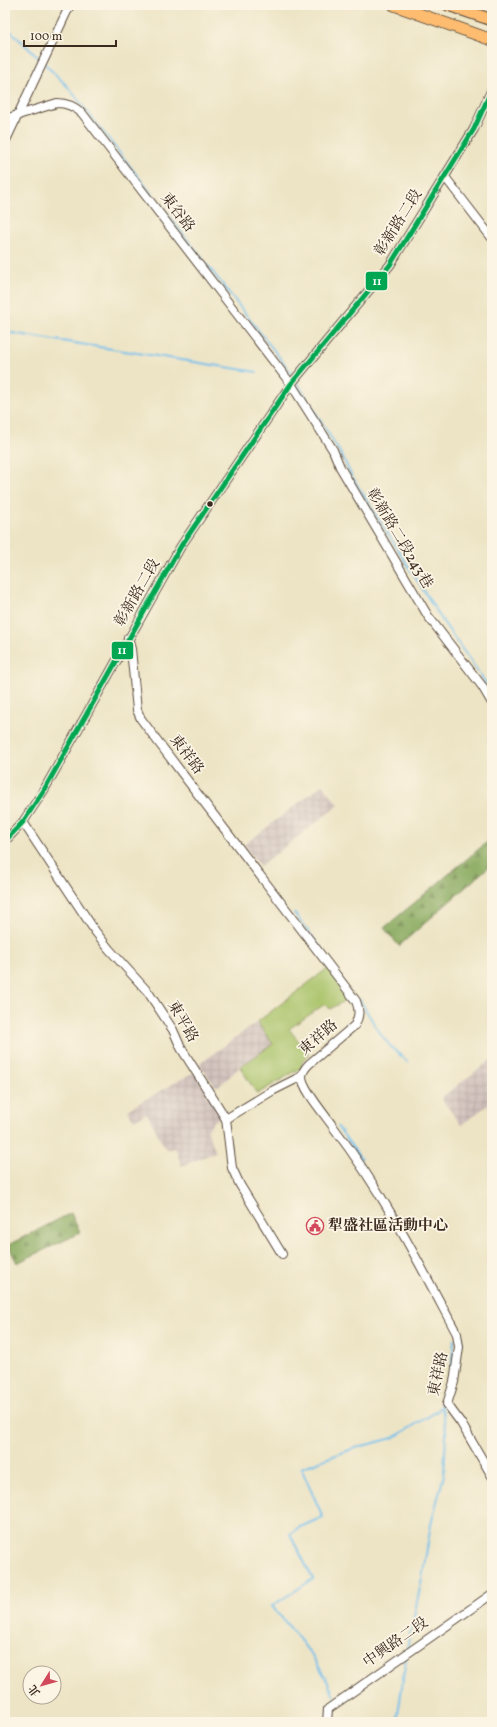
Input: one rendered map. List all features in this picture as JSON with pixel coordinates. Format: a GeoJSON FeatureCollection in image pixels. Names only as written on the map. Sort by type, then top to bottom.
{"type":"FeatureCollection","features":[{"type":"Feature","properties":{"kind":"highway"},"geometry":{"type":"LineString","coordinates":[[394,5],[492,40]]}},
{"type":"Feature","properties":{"kind":"highway"},"geometry":{"type":"LineString","coordinates":[[448,5],[492,20]]}},
{"type":"Feature","properties":{"kind":"street"},"geometry":{"type":"LineString","coordinates":[[5,142],[70,5]]}},
{"type":"Feature","properties":{"kind":"street","name":"彰新路二段"},"geometry":{"type":"LineString","coordinates":[[5,841],[23,822],[48,784],[128,638],[181,546],[294,381],[390,265],[474,130],[492,89]]}},
{"type":"Feature","properties":{"kind":"street","name":"東谷路"},"geometry":{"type":"LineString","coordinates":[[5,120],[57,103],[65,103],[74,106],[82,113],[294,381]]}},
{"type":"Feature","properties":{"kind":"street"},"geometry":{"type":"LineString","coordinates":[[445,176],[492,238]]}},
{"type":"Feature","properties":{"kind":"street","name":"彰新路二段243巷"},"geometry":{"type":"LineString","coordinates":[[294,381],[333,450],[340,467],[428,616],[447,638],[482,686],[492,703]]}},
{"type":"Feature","properties":{"kind":"street","name":"東祥路"},"geometry":{"type":"LineString","coordinates":[[128,638],[131,649],[137,710],[141,719],[205,805],[289,912],[356,1001],[360,1009],[355,1025],[309,1064],[304,1070],[302,1076],[313,1099],[350,1148],[389,1209],[457,1334],[459,1347],[454,1382],[446,1404],[460,1423],[492,1476]]}},
{"type":"Feature","properties":{"kind":"street","name":"東平路"},"geometry":{"type":"LineString","coordinates":[[23,822],[95,931],[109,949],[148,992],[170,1024],[181,1048],[226,1119],[232,1168],[240,1185],[282,1254]]}},
{"type":"Feature","properties":{"kind":"street"},"geometry":{"type":"LineString","coordinates":[[226,1119],[272,1091],[302,1076]]}},
{"type":"Feature","properties":{"kind":"street","name":"中興路二段"},"geometry":{"type":"LineString","coordinates":[[327,1722],[328,1709],[492,1594]]}},
{"type":"Feature","properties":{"kind":"shaded area"},"geometry":{"type":"Polygon","coordinates":[[[322,785],[339,805],[260,866],[244,845],[322,785]]]}},
{"type":"Feature","properties":{"kind":"shaded area"},"geometry":{"type":"Polygon","coordinates":[[[257,1022],[274,1044],[240,1067],[219,1086],[215,1086],[199,1064],[257,1022]]]}},
{"type":"Feature","properties":{"kind":"shaded area"},"geometry":{"type":"Polygon","coordinates":[[[492,1059],[492,1102],[461,1125],[441,1098],[492,1059]]]}},
{"type":"Feature","properties":{"kind":"shaded area"},"geometry":{"type":"Polygon","coordinates":[[[194,1072],[223,1115],[213,1122],[207,1130],[216,1152],[182,1166],[175,1148],[166,1150],[147,1113],[134,1120],[127,1110],[194,1072]]]}},
{"type":"Feature","properties":{"kind":"green space"},"geometry":{"type":"Polygon","coordinates":[[[492,838],[492,864],[399,946],[384,928],[492,838]]]}},
{"type":"Feature","properties":{"kind":"green space"},"geometry":{"type":"Polygon","coordinates":[[[332,965],[353,996],[330,1009],[325,1004],[289,1029],[309,1054],[302,1063],[301,1068],[257,1094],[240,1067],[273,1044],[257,1022],[332,965]]]}},
{"type":"Feature","properties":{"kind":"green space"},"geometry":{"type":"Polygon","coordinates":[[[71,1213],[80,1233],[17,1263],[8,1245],[71,1213]]]}},
{"type":"Feature","properties":{"kind":"waterway"},"geometry":{"type":"LineString","coordinates":[[5,26],[42,61]]}},
{"type":"Feature","properties":{"kind":"waterway"},"geometry":{"type":"LineString","coordinates":[[45,64],[68,87],[294,376]]}},
{"type":"Feature","properties":{"kind":"waterway"},"geometry":{"type":"LineString","coordinates":[[5,332],[257,372]]}},
{"type":"Feature","properties":{"kind":"waterway"},"geometry":{"type":"LineString","coordinates":[[297,382],[342,456],[351,475],[444,623],[492,692]]}},
{"type":"Feature","properties":{"kind":"waterway"},"geometry":{"type":"LineString","coordinates":[[294,913],[324,952]]}},
{"type":"Feature","properties":{"kind":"waterway"},"geometry":{"type":"LineString","coordinates":[[360,1000],[379,1032],[391,1047],[408,1062]]}},
{"type":"Feature","properties":{"kind":"waterway"},"geometry":{"type":"LineString","coordinates":[[338,1127],[361,1159]]}},
{"type":"Feature","properties":{"kind":"waterway"},"geometry":{"type":"LineString","coordinates":[[445,1304],[451,1315]]}},
{"type":"Feature","properties":{"kind":"waterway"},"geometry":{"type":"LineString","coordinates":[[460,1333],[462,1337],[462,1344]]}},
{"type":"Feature","properties":{"kind":"waterway"},"geometry":{"type":"LineString","coordinates":[[407,1649],[422,1579],[431,1524],[444,1475],[446,1432],[441,1401],[451,1375],[454,1340]]}},
{"type":"Feature","properties":{"kind":"waterway"},"geometry":{"type":"LineString","coordinates":[[334,1696],[315,1660],[272,1606],[313,1579],[290,1534],[298,1528],[323,1517],[301,1468],[355,1448],[393,1438],[436,1412],[441,1407]]}},
{"type":"Feature","properties":{"kind":"waterway"},"geometry":{"type":"LineString","coordinates":[[397,1722],[406,1658]]}},
{"type":"Feature","properties":{"kind":"transit line","name":"11"},"geometry":{"type":"LineString","coordinates":[[5,841],[23,822],[44,790],[181,546],[291,384],[390,265],[474,129],[492,89]]}},
{"type":"Feature","properties":{"kind":"place","name":"犁盛社區活動中心"},"geometry":{"type":"Point","coordinates":[315,1226]}}]}
